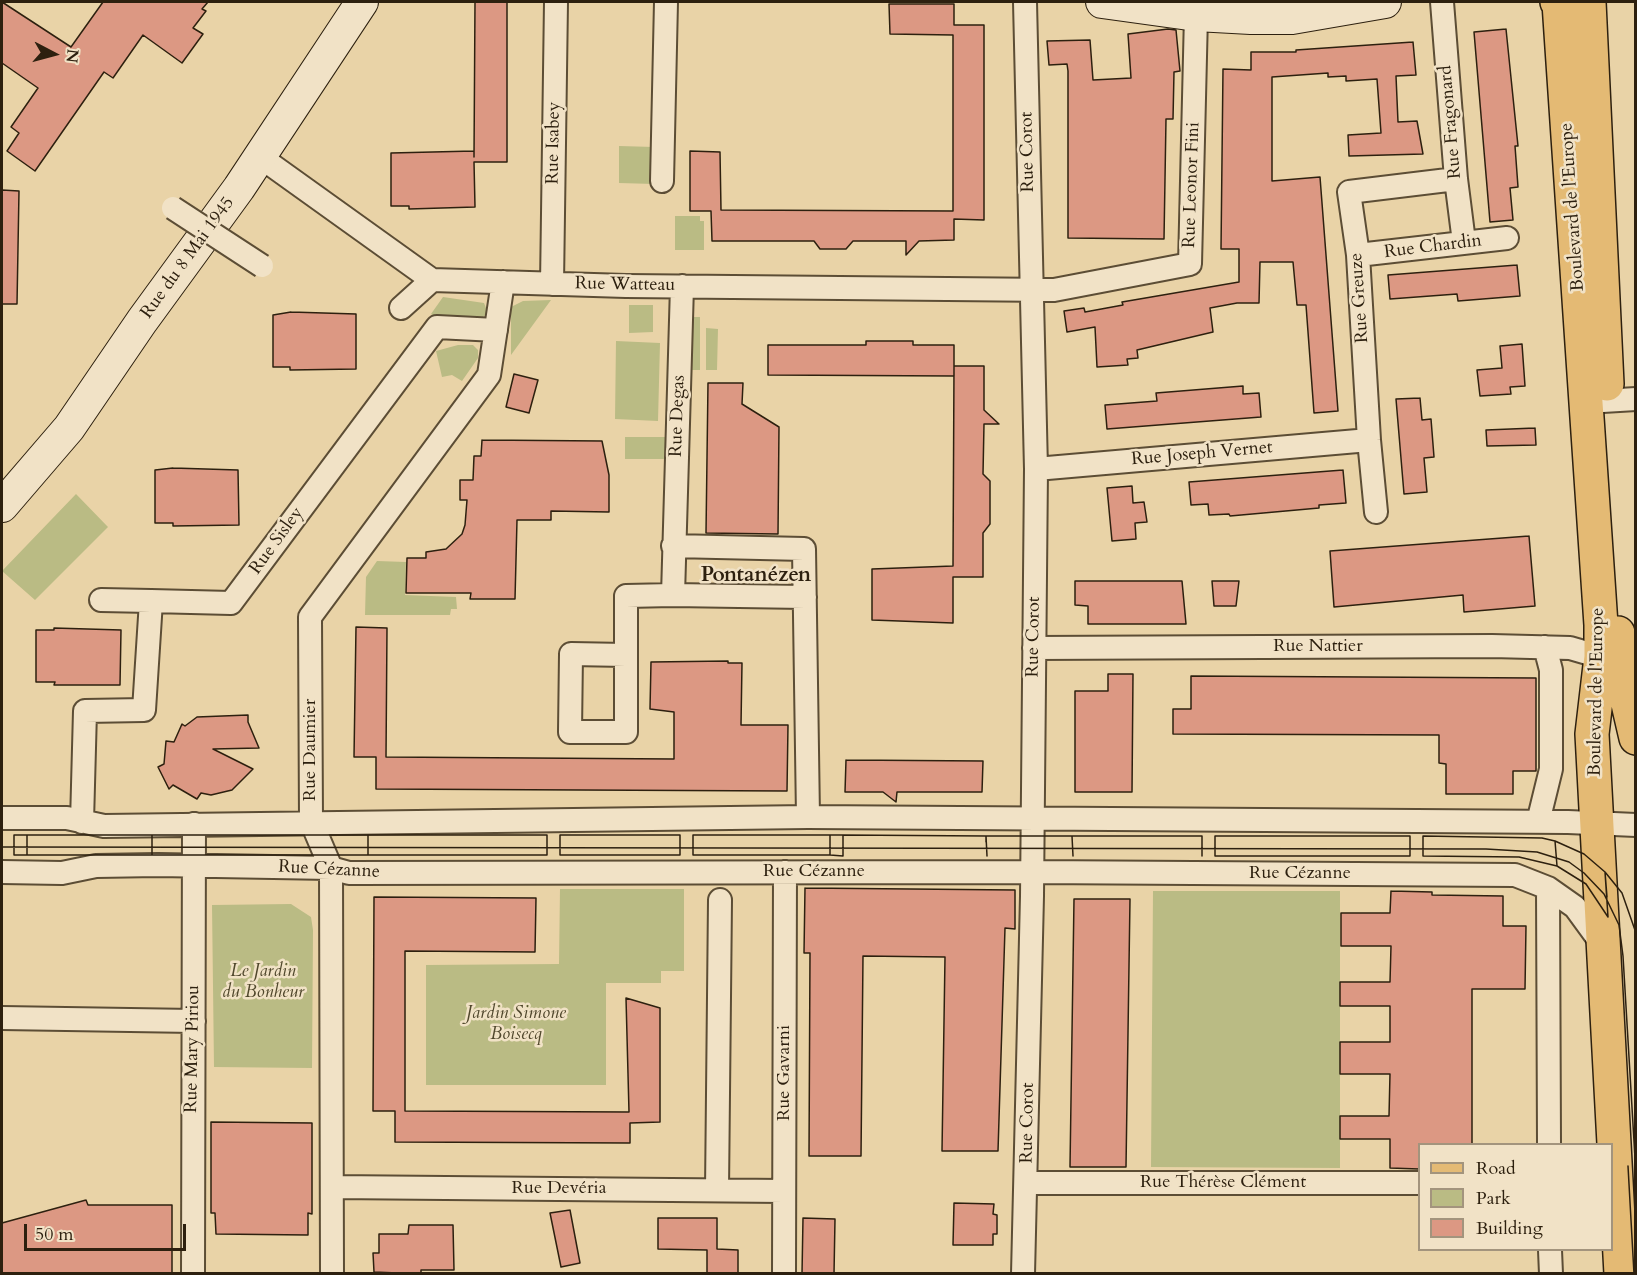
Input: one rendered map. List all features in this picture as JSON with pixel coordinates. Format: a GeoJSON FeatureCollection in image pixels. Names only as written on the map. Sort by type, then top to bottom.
{"type":"FeatureCollection","features":[{"type":"Feature","properties":{"kind":"main road","name":"Boulevard de l'Europe"},"geometry":{"type":"LineString","coordinates":[[1568,2],[1610,401],[1619,666],[1635,738]]}},
{"type":"Feature","properties":{"kind":"main road","name":"Boulevard de l'Europe"},"geometry":{"type":"LineString","coordinates":[[1610,401],[1601,657],[1592,734],[1612,1143]]}},
{"type":"Feature","properties":{"kind":"main road","name":"Boulevard de l'Europe"},"geometry":{"type":"LineString","coordinates":[[1613,1161],[1621,1274]]}},
{"type":"Feature","properties":{"kind":"street","name":"Rue du 8 Mai 1945"},"geometry":{"type":"LineString","coordinates":[[2,506],[69,428],[260,156],[362,2]]}},
{"type":"Feature","properties":{"kind":"street","name":"Rue Isabey"},"geometry":{"type":"LineString","coordinates":[[552,284],[556,2]]}},
{"type":"Feature","properties":{"kind":"street"},"geometry":{"type":"LineString","coordinates":[[662,181],[666,2]]}},
{"type":"Feature","properties":{"kind":"street","name":"Rue Corot"},"geometry":{"type":"LineString","coordinates":[[1023,1274],[1033,872],[1036,469],[1025,2]]}},
{"type":"Feature","properties":{"kind":"street"},"geometry":{"type":"LineString","coordinates":[[1102,2],[1161,5],[1196,15],[1292,18],[1385,2]]}},
{"type":"Feature","properties":{"kind":"street","name":"Rue Fragonard"},"geometry":{"type":"LineString","coordinates":[[1442,2],[1456,179],[1464,242]]}},
{"type":"Feature","properties":{"kind":"street","name":"Rue Leonor Fini"},"geometry":{"type":"LineString","coordinates":[[1030,290],[1054,290],[1190,264],[1196,15]]}},
{"type":"Feature","properties":{"kind":"street"},"geometry":{"type":"LineString","coordinates":[[260,156],[432,279],[401,308]]}},
{"type":"Feature","properties":{"kind":"street","name":"Rue Greuze"},"geometry":{"type":"LineString","coordinates":[[1376,512],[1369,440],[1358,255],[1349,192],[1456,179]]}},
{"type":"Feature","properties":{"kind":"street"},"geometry":{"type":"LineString","coordinates":[[173,208],[262,266]]}},
{"type":"Feature","properties":{"kind":"street","name":"Rue Chardin"},"geometry":{"type":"LineString","coordinates":[[1358,255],[1508,238]]}},
{"type":"Feature","properties":{"kind":"street","name":"Rue Watteau"},"geometry":{"type":"LineString","coordinates":[[432,279],[552,284],[1030,290]]}},
{"type":"Feature","properties":{"kind":"street","name":"Rue Daumier"},"geometry":{"type":"LineString","coordinates":[[332,1274],[331,868],[311,822],[310,617],[489,375],[503,282]]}},
{"type":"Feature","properties":{"kind":"street","name":"Rue Degas"},"geometry":{"type":"LineString","coordinates":[[673,595],[682,286]]}},
{"type":"Feature","properties":{"kind":"street","name":"Rue Sisley"},"geometry":{"type":"LineString","coordinates":[[151,601],[231,603],[437,327],[496,330]]}},
{"type":"Feature","properties":{"kind":"street","name":"Rue Joseph Vernet"},"geometry":{"type":"LineString","coordinates":[[1036,469],[1369,440]]}},
{"type":"Feature","properties":{"kind":"street"},"geometry":{"type":"LineString","coordinates":[[673,546],[804,549],[808,817]]}},
{"type":"Feature","properties":{"kind":"street"},"geometry":{"type":"LineString","coordinates":[[626,655],[626,596],[805,597]]}},
{"type":"Feature","properties":{"kind":"street"},"geometry":{"type":"LineString","coordinates":[[82,822],[85,711],[144,710],[151,601],[101,600]]}},
{"type":"Feature","properties":{"kind":"street"},"geometry":{"type":"LineString","coordinates":[[1538,822],[1551,769],[1551,670],[1545,647]]}},
{"type":"Feature","properties":{"kind":"street","name":"Rue Nattier"},"geometry":{"type":"LineString","coordinates":[[1034,648],[1545,647],[1570,648],[1601,657]]}},
{"type":"Feature","properties":{"kind":"street"},"geometry":{"type":"LineString","coordinates":[[2,818],[67,818],[104,826],[808,817],[1538,822],[1635,825]]}},
{"type":"Feature","properties":{"kind":"street","name":"Rue Mary Piriou"},"geometry":{"type":"LineString","coordinates":[[193,1274],[194,824]]}},
{"type":"Feature","properties":{"kind":"street","name":"Rue Cézanne"},"geometry":{"type":"LineString","coordinates":[[2,872],[62,873],[96,866],[194,866],[331,868],[349,873],[1033,872],[1515,875],[1548,888],[1575,907],[1602,944]]}},
{"type":"Feature","properties":{"kind":"street","name":"Rue Gavarni"},"geometry":{"type":"LineString","coordinates":[[784,1274],[785,872]]}},
{"type":"Feature","properties":{"kind":"street"},"geometry":{"type":"LineString","coordinates":[[1548,888],[1549,1143]]}},
{"type":"Feature","properties":{"kind":"street"},"geometry":{"type":"LineString","coordinates":[[717,1190],[720,900]]}},
{"type":"Feature","properties":{"kind":"street"},"geometry":{"type":"LineString","coordinates":[[2,1018],[194,1021]]}},
{"type":"Feature","properties":{"kind":"street","name":"Rue Thérèse Clément"},"geometry":{"type":"LineString","coordinates":[[1026,1183],[1418,1183]]}},
{"type":"Feature","properties":{"kind":"street","name":"Rue Devéria"},"geometry":{"type":"LineString","coordinates":[[333,1187],[784,1191]]}},
{"type":"Feature","properties":{"kind":"street"},"geometry":{"type":"LineString","coordinates":[[1550,1251],[1551,1274]]}},
{"type":"Feature","properties":{"kind":"green space"},"geometry":{"type":"Polygon","coordinates":[[[619,146],[654,147],[654,184],[619,183],[619,146]]]}},
{"type":"Feature","properties":{"kind":"green space"},"geometry":{"type":"Polygon","coordinates":[[[675,216],[700,216],[700,221],[704,221],[704,250],[675,250],[675,216]]]}},
{"type":"Feature","properties":{"kind":"green space"},"geometry":{"type":"Polygon","coordinates":[[[443,297],[484,303],[488,313],[483,317],[435,317],[431,314],[443,297]]]}},
{"type":"Feature","properties":{"kind":"green space"},"geometry":{"type":"Polygon","coordinates":[[[551,300],[511,355],[511,307],[523,301],[551,300]]]}},
{"type":"Feature","properties":{"kind":"green space"},"geometry":{"type":"Polygon","coordinates":[[[629,305],[653,305],[653,332],[629,333],[629,305]]]}},
{"type":"Feature","properties":{"kind":"green space"},"geometry":{"type":"Polygon","coordinates":[[[687,317],[700,317],[700,370],[686,370],[687,317]]]}},
{"type":"Feature","properties":{"kind":"green space"},"geometry":{"type":"Polygon","coordinates":[[[706,328],[718,329],[717,370],[706,370],[706,328]]]}},
{"type":"Feature","properties":{"kind":"green space"},"geometry":{"type":"Polygon","coordinates":[[[616,341],[660,343],[658,421],[615,419],[616,341]]]}},
{"type":"Feature","properties":{"kind":"green space"},"geometry":{"type":"Polygon","coordinates":[[[458,345],[473,345],[478,350],[478,358],[462,381],[452,375],[442,377],[436,351],[458,345]]]}},
{"type":"Feature","properties":{"kind":"green space"},"geometry":{"type":"Polygon","coordinates":[[[625,437],[668,437],[668,459],[625,459],[625,437]]]}},
{"type":"Feature","properties":{"kind":"green space"},"geometry":{"type":"Polygon","coordinates":[[[76,494],[108,527],[35,600],[2,571],[76,494]]]}},
{"type":"Feature","properties":{"kind":"green space"},"geometry":{"type":"Polygon","coordinates":[[[377,561],[406,562],[405,595],[456,597],[457,609],[451,609],[450,615],[365,615],[366,577],[377,561]]]}},
{"type":"Feature","properties":{"kind":"green space","name":"Jardin Simone Boisecq"},"geometry":{"type":"Polygon","coordinates":[[[560,889],[684,889],[684,971],[661,971],[661,983],[606,983],[606,1085],[426,1085],[426,965],[559,964],[560,889]]]}},
{"type":"Feature","properties":{"kind":"green space"},"geometry":{"type":"Polygon","coordinates":[[[1153,891],[1340,891],[1340,1168],[1151,1167],[1153,891]]]}},
{"type":"Feature","properties":{"kind":"green space","name":"Le Jardin du Bonheur"},"geometry":{"type":"Polygon","coordinates":[[[291,904],[311,917],[313,930],[312,1068],[214,1067],[212,905],[291,904]]]}},
{"type":"Feature","properties":{"kind":"building"},"geometry":{"type":"Polygon","coordinates":[[[2,2],[71,47],[103,2],[208,2],[202,9],[206,11],[193,28],[203,34],[182,63],[143,35],[113,78],[104,72],[35,171],[7,151],[19,133],[11,127],[38,88],[2,63],[2,2]]]}},
{"type":"Feature","properties":{"kind":"building"},"geometry":{"type":"Polygon","coordinates":[[[475,2],[507,2],[507,162],[474,162],[475,207],[409,209],[409,206],[391,206],[391,153],[474,151],[474,157],[475,2]]]}},
{"type":"Feature","properties":{"kind":"building"},"geometry":{"type":"Polygon","coordinates":[[[889,4],[954,4],[954,25],[984,25],[984,220],[954,219],[954,240],[919,241],[906,255],[906,241],[853,241],[846,249],[820,249],[814,241],[712,241],[711,211],[690,211],[690,151],[720,152],[721,210],[953,211],[953,35],[890,34],[889,4]]]}},
{"type":"Feature","properties":{"kind":"building"},"geometry":{"type":"Polygon","coordinates":[[[1506,29],[1518,146],[1515,146],[1518,187],[1510,188],[1513,220],[1490,222],[1474,32],[1506,29]]]}},
{"type":"Feature","properties":{"kind":"building"},"geometry":{"type":"Polygon","coordinates":[[[1176,30],[1180,71],[1174,72],[1173,119],[1166,119],[1164,239],[1068,238],[1068,71],[1067,64],[1049,65],[1047,41],[1090,40],[1093,80],[1131,78],[1128,34],[1176,30]]]}},
{"type":"Feature","properties":{"kind":"building"},"geometry":{"type":"Polygon","coordinates":[[[1413,42],[1416,75],[1396,76],[1398,122],[1417,121],[1423,154],[1349,156],[1348,135],[1381,133],[1377,79],[1346,81],[1346,76],[1328,77],[1328,73],[1272,77],[1272,181],[1320,177],[1338,411],[1314,413],[1306,305],[1297,305],[1293,262],[1260,262],[1259,303],[1237,303],[1210,308],[1213,332],[1137,350],[1138,358],[1127,359],[1128,365],[1097,367],[1095,327],[1067,332],[1064,311],[1084,308],[1085,312],[1123,305],[1122,302],[1239,282],[1239,249],[1221,249],[1223,69],[1251,70],[1251,52],[1296,52],[1296,50],[1413,42]]]}},
{"type":"Feature","properties":{"kind":"building"},"geometry":{"type":"Polygon","coordinates":[[[2,190],[19,191],[17,304],[2,304],[2,190]]]}},
{"type":"Feature","properties":{"kind":"building"},"geometry":{"type":"Polygon","coordinates":[[[1517,265],[1520,296],[1458,301],[1457,294],[1390,299],[1388,275],[1517,265]]]}},
{"type":"Feature","properties":{"kind":"building"},"geometry":{"type":"Polygon","coordinates":[[[291,312],[356,314],[356,369],[290,370],[290,367],[273,367],[273,315],[291,312]]]}},
{"type":"Feature","properties":{"kind":"building"},"geometry":{"type":"Polygon","coordinates":[[[866,341],[913,341],[913,345],[954,345],[954,376],[768,375],[768,345],[866,345],[866,341]]]}},
{"type":"Feature","properties":{"kind":"building"},"geometry":{"type":"Polygon","coordinates":[[[1522,344],[1525,386],[1510,387],[1511,394],[1480,396],[1477,370],[1502,368],[1500,346],[1522,344]]]}},
{"type":"Feature","properties":{"kind":"building"},"geometry":{"type":"Polygon","coordinates":[[[954,366],[984,366],[984,410],[999,424],[984,424],[983,474],[990,481],[990,524],[983,533],[983,577],[953,577],[953,623],[872,620],[872,569],[953,566],[954,366]]]}},
{"type":"Feature","properties":{"kind":"building"},"geometry":{"type":"Polygon","coordinates":[[[514,374],[538,380],[529,413],[506,407],[514,374]]]}},
{"type":"Feature","properties":{"kind":"building"},"geometry":{"type":"Polygon","coordinates":[[[708,383],[743,383],[742,404],[779,427],[778,534],[706,533],[708,383]]]}},
{"type":"Feature","properties":{"kind":"building"},"geometry":{"type":"Polygon","coordinates":[[[1243,386],[1243,394],[1259,393],[1261,417],[1107,429],[1105,405],[1157,401],[1156,393],[1243,386]]]}},
{"type":"Feature","properties":{"kind":"building"},"geometry":{"type":"Polygon","coordinates":[[[1420,398],[1422,420],[1431,419],[1434,457],[1424,458],[1427,492],[1404,494],[1396,399],[1420,398]]]}},
{"type":"Feature","properties":{"kind":"building"},"geometry":{"type":"Polygon","coordinates":[[[1535,428],[1536,445],[1487,446],[1486,430],[1535,428]]]}},
{"type":"Feature","properties":{"kind":"building"},"geometry":{"type":"Polygon","coordinates":[[[482,440],[602,441],[609,475],[609,512],[551,511],[551,520],[517,520],[515,599],[470,599],[471,593],[406,593],[407,558],[426,558],[426,552],[446,549],[462,534],[467,500],[460,500],[460,480],[473,480],[474,456],[481,456],[482,440]]]}},
{"type":"Feature","properties":{"kind":"building"},"geometry":{"type":"Polygon","coordinates":[[[173,468],[238,470],[239,525],[173,526],[173,523],[155,523],[155,470],[173,468]]]}},
{"type":"Feature","properties":{"kind":"building"},"geometry":{"type":"Polygon","coordinates":[[[1343,470],[1346,503],[1319,505],[1319,508],[1230,516],[1229,514],[1209,515],[1208,504],[1191,505],[1189,482],[1343,470]]]}},
{"type":"Feature","properties":{"kind":"building"},"geometry":{"type":"Polygon","coordinates":[[[1132,486],[1133,503],[1144,502],[1147,522],[1135,523],[1136,539],[1112,541],[1107,488],[1132,486]]]}},
{"type":"Feature","properties":{"kind":"building"},"geometry":{"type":"Polygon","coordinates":[[[1529,536],[1535,606],[1464,612],[1463,595],[1334,607],[1330,551],[1529,536]]]}},
{"type":"Feature","properties":{"kind":"building"},"geometry":{"type":"Polygon","coordinates":[[[1075,581],[1182,581],[1186,624],[1088,624],[1088,606],[1075,605],[1075,581]]]}},
{"type":"Feature","properties":{"kind":"building"},"geometry":{"type":"Polygon","coordinates":[[[1212,581],[1239,581],[1236,606],[1214,606],[1212,581]]]}},
{"type":"Feature","properties":{"kind":"building"},"geometry":{"type":"Polygon","coordinates":[[[356,627],[387,628],[386,757],[674,759],[674,712],[650,709],[651,662],[728,661],[728,663],[742,663],[741,725],[788,725],[787,791],[376,789],[376,757],[354,757],[356,627]]]}},
{"type":"Feature","properties":{"kind":"building"},"geometry":{"type":"Polygon","coordinates":[[[54,628],[121,630],[120,685],[54,685],[55,682],[36,682],[36,630],[54,630],[54,628]]]}},
{"type":"Feature","properties":{"kind":"building"},"geometry":{"type":"Polygon","coordinates":[[[1108,674],[1133,674],[1132,792],[1075,792],[1075,691],[1108,691],[1108,674]]]}},
{"type":"Feature","properties":{"kind":"building"},"geometry":{"type":"Polygon","coordinates":[[[1191,676],[1536,678],[1536,771],[1513,771],[1513,794],[1446,794],[1446,764],[1439,763],[1439,735],[1173,734],[1173,709],[1191,709],[1191,676]]]}},
{"type":"Feature","properties":{"kind":"building"},"geometry":{"type":"Polygon","coordinates":[[[248,715],[248,722],[259,748],[213,749],[253,769],[232,790],[211,795],[201,793],[197,799],[173,785],[169,789],[158,767],[164,764],[166,741],[174,742],[182,724],[185,726],[197,717],[248,715]]]}},
{"type":"Feature","properties":{"kind":"building"},"geometry":{"type":"Polygon","coordinates":[[[846,760],[983,761],[982,792],[897,792],[896,802],[883,792],[845,792],[846,760]]]}},
{"type":"Feature","properties":{"kind":"building"},"geometry":{"type":"Polygon","coordinates":[[[805,888],[1015,890],[1015,929],[1005,928],[998,1151],[942,1151],[945,957],[863,956],[861,1156],[809,1156],[810,953],[804,953],[805,888]]]}},
{"type":"Feature","properties":{"kind":"building"},"geometry":{"type":"Polygon","coordinates":[[[1391,891],[1432,892],[1432,895],[1503,896],[1503,926],[1526,926],[1525,989],[1472,989],[1472,1143],[1418,1143],[1418,1169],[1390,1168],[1390,1139],[1340,1139],[1340,1116],[1389,1116],[1390,1074],[1340,1074],[1340,1042],[1390,1042],[1390,1006],[1340,1006],[1340,982],[1390,982],[1391,946],[1341,946],[1341,913],[1390,913],[1391,891]]]}},
{"type":"Feature","properties":{"kind":"building"},"geometry":{"type":"Polygon","coordinates":[[[374,897],[536,898],[535,952],[405,951],[405,1111],[629,1112],[626,998],[660,1008],[660,1122],[630,1123],[630,1143],[395,1142],[395,1111],[373,1111],[374,897]]]}},
{"type":"Feature","properties":{"kind":"building"},"geometry":{"type":"Polygon","coordinates":[[[1074,899],[1130,899],[1126,1167],[1070,1167],[1074,899]]]}},
{"type":"Feature","properties":{"kind":"building"},"geometry":{"type":"Polygon","coordinates":[[[211,1122],[312,1123],[312,1214],[308,1213],[308,1235],[216,1234],[215,1213],[211,1213],[211,1122]]]}},
{"type":"Feature","properties":{"kind":"building"},"geometry":{"type":"Polygon","coordinates":[[[86,1200],[88,1205],[172,1205],[172,1274],[2,1274],[2,1223],[86,1200]]]}},
{"type":"Feature","properties":{"kind":"building"},"geometry":{"type":"Polygon","coordinates":[[[954,1203],[994,1204],[993,1214],[997,1215],[997,1234],[993,1234],[993,1245],[953,1245],[954,1203]]]}},
{"type":"Feature","properties":{"kind":"building"},"geometry":{"type":"Polygon","coordinates":[[[570,1210],[580,1263],[561,1267],[550,1213],[570,1210]]]}},
{"type":"Feature","properties":{"kind":"building"},"geometry":{"type":"Polygon","coordinates":[[[658,1218],[717,1218],[717,1249],[738,1250],[738,1274],[707,1274],[707,1250],[658,1249],[658,1218]]]}},
{"type":"Feature","properties":{"kind":"building"},"geometry":{"type":"Polygon","coordinates":[[[803,1218],[835,1219],[834,1274],[802,1274],[803,1218]]]}},
{"type":"Feature","properties":{"kind":"building"},"geometry":{"type":"Polygon","coordinates":[[[409,1225],[453,1225],[454,1270],[421,1270],[421,1274],[374,1272],[373,1253],[379,1253],[379,1234],[408,1234],[409,1225]]]}},
{"type":"Feature","properties":{"kind":"tram line"},"geometry":{"type":"LineString","coordinates":[[14,835],[27,835],[27,855],[14,855],[14,835]]}},
{"type":"Feature","properties":{"kind":"tram line"},"geometry":{"type":"LineString","coordinates":[[27,835],[152,835],[152,855],[27,855],[27,835]]}},
{"type":"Feature","properties":{"kind":"tram line"},"geometry":{"type":"LineString","coordinates":[[152,835],[368,835],[368,855],[152,855],[152,835]]}},
{"type":"Feature","properties":{"kind":"tram line"},"geometry":{"type":"LineString","coordinates":[[368,835],[547,835],[547,855],[368,855],[368,835]]}},
{"type":"Feature","properties":{"kind":"tram line"},"geometry":{"type":"LineString","coordinates":[[560,835],[680,835],[680,855],[560,855],[560,835]]}},
{"type":"Feature","properties":{"kind":"tram line"},"geometry":{"type":"LineString","coordinates":[[693,835],[830,835],[830,855],[693,855],[693,835]]}},
{"type":"Feature","properties":{"kind":"tram line"},"geometry":{"type":"LineString","coordinates":[[843,835],[843,856],[830,855],[830,835],[843,835],[986,836],[986,842]]}},
{"type":"Feature","properties":{"kind":"tram line"},"geometry":{"type":"LineString","coordinates":[[987,856],[986,836],[1202,836],[1202,856]]}},
{"type":"Feature","properties":{"kind":"tram line"},"geometry":{"type":"LineString","coordinates":[[1072,836],[1073,856]]}},
{"type":"Feature","properties":{"kind":"tram line"},"geometry":{"type":"LineString","coordinates":[[1215,836],[1410,836],[1410,856],[1215,856],[1215,836]]}},
{"type":"Feature","properties":{"kind":"tram line"},"geometry":{"type":"LineString","coordinates":[[1423,836],[1542,838],[1555,841],[1557,866],[1519,857],[1423,856],[1423,836]]}},
{"type":"Feature","properties":{"kind":"tram line"},"geometry":{"type":"LineString","coordinates":[[1555,841],[1584,854],[1605,872],[1608,917],[1586,884],[1557,866],[1555,841]]}},
{"type":"Feature","properties":{"kind":"tram line"},"geometry":{"type":"LineString","coordinates":[[2,847],[1486,849],[1537,852],[1569,862],[1584,873],[1604,894],[1619,925],[1623,956],[1636,1175]]}},
{"type":"Feature","properties":{"kind":"tram line"},"geometry":{"type":"LineString","coordinates":[[1607,897],[1605,872],[1622,893],[1636,933]]}},
{"type":"Feature","properties":{"kind":"tram line"},"geometry":{"type":"LineString","coordinates":[[1628,1166],[1634,1274]]}},
{"type":"Feature","properties":{"kind":"district","name":"Pontanézen"},"geometry":{"type":"Point","coordinates":[756,576]}}]}
